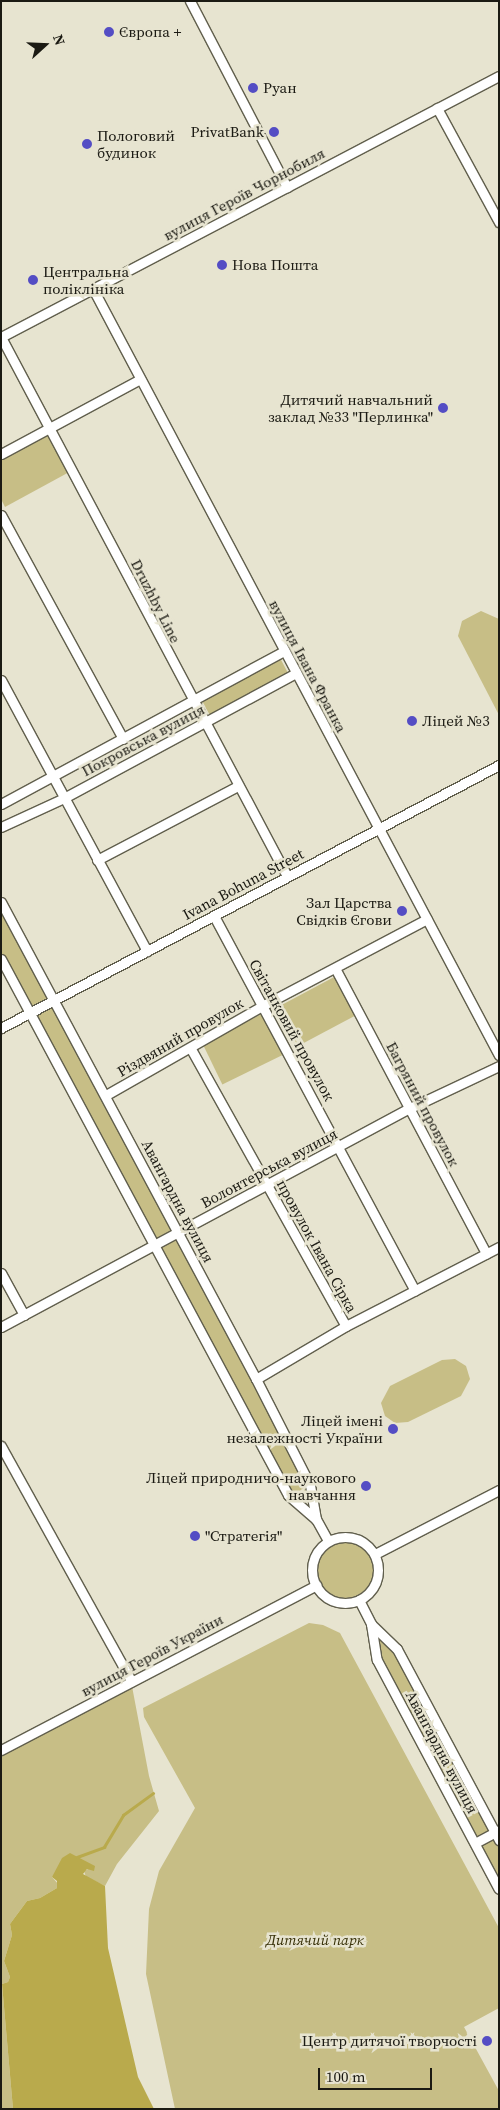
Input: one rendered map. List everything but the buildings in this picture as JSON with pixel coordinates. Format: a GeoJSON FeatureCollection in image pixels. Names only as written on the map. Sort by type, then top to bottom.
{"type":"FeatureCollection","features":[{"type":"Feature","properties":{"kind":"street"},"geometry":{"type":"LineString","coordinates":[[190,1],[287,187]]}},
{"type":"Feature","properties":{"kind":"street","name":"вулиця Героїв Чорнобиля"},"geometry":{"type":"LineString","coordinates":[[1,337],[499,76]]}},
{"type":"Feature","properties":{"kind":"street"},"geometry":{"type":"LineString","coordinates":[[438,108],[499,222]]}},
{"type":"Feature","properties":{"kind":"street","name":"вулиця Івана Франка"},"geometry":{"type":"LineString","coordinates":[[93,289],[499,1055]]}},
{"type":"Feature","properties":{"kind":"street","name":"Druzhby Line"},"geometry":{"type":"LineString","coordinates":[[1,337],[50,426],[192,700],[287,876]]}},
{"type":"Feature","properties":{"kind":"street"},"geometry":{"type":"LineString","coordinates":[[1,454],[140,379]]}},
{"type":"Feature","properties":{"kind":"street"},"geometry":{"type":"LineString","coordinates":[[1,515],[123,739]]}},
{"type":"Feature","properties":{"kind":"street","name":"Покровська вулиця"},"geometry":{"type":"LineString","coordinates":[[1,804],[53,778],[284,651]]}},
{"type":"Feature","properties":{"kind":"street","name":"Покровська вулиця"},"geometry":{"type":"LineString","coordinates":[[1,827],[62,799],[296,673]]}},
{"type":"Feature","properties":{"kind":"street"},"geometry":{"type":"LineString","coordinates":[[1,680],[53,778],[62,799],[146,951]]}},
{"type":"Feature","properties":{"kind":"street","name":"Ivana Bohuna Street"},"geometry":{"type":"LineString","coordinates":[[1,1028],[499,765]]}},
{"type":"Feature","properties":{"kind":"street"},"geometry":{"type":"LineString","coordinates":[[97,860],[238,786]]}},
{"type":"Feature","properties":{"kind":"street","name":"Авангардна вулиця"},"geometry":{"type":"LineString","coordinates":[[1,902],[106,1095],[256,1379],[310,1485],[316,1519],[328,1541]]}},
{"type":"Feature","properties":{"kind":"street","name":"Світанковий провулок"},"geometry":{"type":"LineString","coordinates":[[214,916],[264,1005],[415,1291]]}},
{"type":"Feature","properties":{"kind":"street","name":"Різдвяний провулок"},"geometry":{"type":"LineString","coordinates":[[106,1095],[191,1049],[264,1005],[427,919]]}},
{"type":"Feature","properties":{"kind":"street","name":"Авангардна вулиця"},"geometry":{"type":"LineString","coordinates":[[1,958],[288,1495],[316,1519]]}},
{"type":"Feature","properties":{"kind":"street","name":"Багряний провулок"},"geometry":{"type":"LineString","coordinates":[[334,968],[486,1253]]}},
{"type":"Feature","properties":{"kind":"street","name":"провулок Івана Сірка"},"geometry":{"type":"LineString","coordinates":[[191,1049],[346,1326]]}},
{"type":"Feature","properties":{"kind":"street","name":"Волонтерська вулиця"},"geometry":{"type":"LineString","coordinates":[[1,1327],[155,1246],[178,1231],[268,1186],[410,1108],[499,1066]]}},
{"type":"Feature","properties":{"kind":"street"},"geometry":{"type":"LineString","coordinates":[[256,1379],[346,1326],[499,1246]]}},
{"type":"Feature","properties":{"kind":"street"},"geometry":{"type":"LineString","coordinates":[[1,1273],[24,1315]]}},
{"type":"Feature","properties":{"kind":"street"},"geometry":{"type":"LineString","coordinates":[[1,1446],[131,1681]]}},
{"type":"Feature","properties":{"kind":"street"},"geometry":{"type":"LineString","coordinates":[[375,1554],[499,1490]]}},
{"type":"Feature","properties":{"kind":"street"},"geometry":{"type":"LineString","coordinates":[[342,1536],[358,1538],[375,1554],[378,1577],[371,1591],[358,1600],[334,1601],[316,1585],[313,1560],[328,1541],[342,1536]]}},
{"type":"Feature","properties":{"kind":"street","name":"вулиця Героїв України"},"geometry":{"type":"LineString","coordinates":[[1,1750],[316,1585]]}},
{"type":"Feature","properties":{"kind":"street","name":"Авангардна вулиця"},"geometry":{"type":"LineString","coordinates":[[358,1600],[371,1624],[397,1649],[497,1834]]}},
{"type":"Feature","properties":{"kind":"street","name":"Авангардна вулиця"},"geometry":{"type":"LineString","coordinates":[[371,1624],[377,1660],[499,1889]]}},
{"type":"Feature","properties":{"kind":"street"},"geometry":{"type":"LineString","coordinates":[[475,1843],[497,1834]]}},
{"type":"Feature","properties":{"kind":"green space"},"geometry":{"type":"Polygon","coordinates":[[[48,431],[73,470],[5,507],[1,499],[1,456],[48,431]]]}},
{"type":"Feature","properties":{"kind":"green space"},"geometry":{"type":"Polygon","coordinates":[[[481,611],[499,619],[499,715],[458,636],[462,621],[481,611]]]}},
{"type":"Feature","properties":{"kind":"green space"},"geometry":{"type":"Polygon","coordinates":[[[280,658],[290,677],[211,718],[201,700],[280,658]]]}},
{"type":"Feature","properties":{"kind":"green space"},"geometry":{"type":"Polygon","coordinates":[[[1,902],[310,1485],[303,1497],[288,1495],[1,959],[1,902]]]}},
{"type":"Feature","properties":{"kind":"green space"},"geometry":{"type":"Polygon","coordinates":[[[336,976],[357,1015],[296,1047],[275,1008],[336,976]]]}},
{"type":"Feature","properties":{"kind":"green space"},"geometry":{"type":"Polygon","coordinates":[[[266,1012],[286,1053],[222,1084],[202,1043],[266,1012]]]}},
{"type":"Feature","properties":{"kind":"green space"},"geometry":{"type":"Polygon","coordinates":[[[455,1359],[466,1366],[470,1379],[461,1396],[408,1422],[395,1423],[385,1416],[381,1403],[390,1386],[442,1360],[455,1359]]]}},
{"type":"Feature","properties":{"kind":"green space"},"geometry":{"type":"Polygon","coordinates":[[[339,1540],[351,1540],[366,1548],[374,1563],[374,1575],[366,1590],[351,1598],[339,1598],[324,1590],[316,1575],[316,1563],[324,1548],[339,1540]]]}},
{"type":"Feature","properties":{"kind":"green space","name":"Дитячий парк"},"geometry":{"type":"Polygon","coordinates":[[[309,1623],[323,1625],[340,1633],[499,1928],[499,2008],[464,2027],[499,2091],[499,2109],[175,2109],[146,1974],[149,1909],[159,1871],[195,1808],[144,1717],[143,1708],[309,1623]]]}},
{"type":"Feature","properties":{"kind":"green space"},"geometry":{"type":"Polygon","coordinates":[[[371,1624],[392,1643],[499,1840],[499,1889],[377,1660],[371,1624]]]}},
{"type":"Feature","properties":{"kind":"green space"},"geometry":{"type":"Polygon","coordinates":[[[131,1681],[149,1776],[159,1811],[117,1864],[105,1886],[86,1877],[84,1871],[88,1869],[77,1859],[52,1877],[59,1885],[57,1888],[40,1898],[27,1901],[10,1924],[12,1935],[4,1961],[10,1977],[8,1982],[2,1984],[13,2109],[1,2109],[1,1750],[131,1681]]]}},
{"type":"Feature","properties":{"kind":"shaded area"},"geometry":{"type":"Polygon","coordinates":[[[70,1853],[95,1866],[94,1871],[87,1869],[83,1874],[105,1886],[108,1948],[138,2077],[154,2109],[13,2109],[2,1984],[8,1982],[10,1977],[4,1961],[12,1935],[10,1924],[27,1901],[40,1898],[57,1888],[57,1881],[52,1877],[62,1858],[70,1853]]]}},
{"type":"Feature","properties":{"kind":"waterway"},"geometry":{"type":"LineString","coordinates":[[77,1857],[104,1847],[123,1815],[153,1793]]}},
{"type":"Feature","properties":{"kind":"place","name":"Європа +"},"geometry":{"type":"Point","coordinates":[109,32]}},
{"type":"Feature","properties":{"kind":"place","name":"Руан"},"geometry":{"type":"Point","coordinates":[253,88]}},
{"type":"Feature","properties":{"kind":"place","name":"PrivatBank"},"geometry":{"type":"Point","coordinates":[274,132]}},
{"type":"Feature","properties":{"kind":"place","name":"Пологовий будинок"},"geometry":{"type":"Point","coordinates":[87,144]}},
{"type":"Feature","properties":{"kind":"place","name":"Нова Пошта"},"geometry":{"type":"Point","coordinates":[222,265]}},
{"type":"Feature","properties":{"kind":"place","name":"Центральна поліклініка"},"geometry":{"type":"Point","coordinates":[33,280]}},
{"type":"Feature","properties":{"kind":"place","name":"Дитячий навчальний заклад №33 \"Перлинка\""},"geometry":{"type":"Point","coordinates":[443,408]}},
{"type":"Feature","properties":{"kind":"place","name":"Ліцей №3"},"geometry":{"type":"Point","coordinates":[412,721]}},
{"type":"Feature","properties":{"kind":"place","name":"Зал Царства Свідків Єгови"},"geometry":{"type":"Point","coordinates":[402,911]}},
{"type":"Feature","properties":{"kind":"place","name":"Ліцей імені незалежності України"},"geometry":{"type":"Point","coordinates":[393,1429]}},
{"type":"Feature","properties":{"kind":"place","name":"Ліцей природничо-наукового навчання"},"geometry":{"type":"Point","coordinates":[366,1486]}},
{"type":"Feature","properties":{"kind":"place","name":"\"Стратегія\""},"geometry":{"type":"Point","coordinates":[195,1536]}},
{"type":"Feature","properties":{"kind":"place","name":"Центр дитячої творчості"},"geometry":{"type":"Point","coordinates":[487,2041]}}]}
